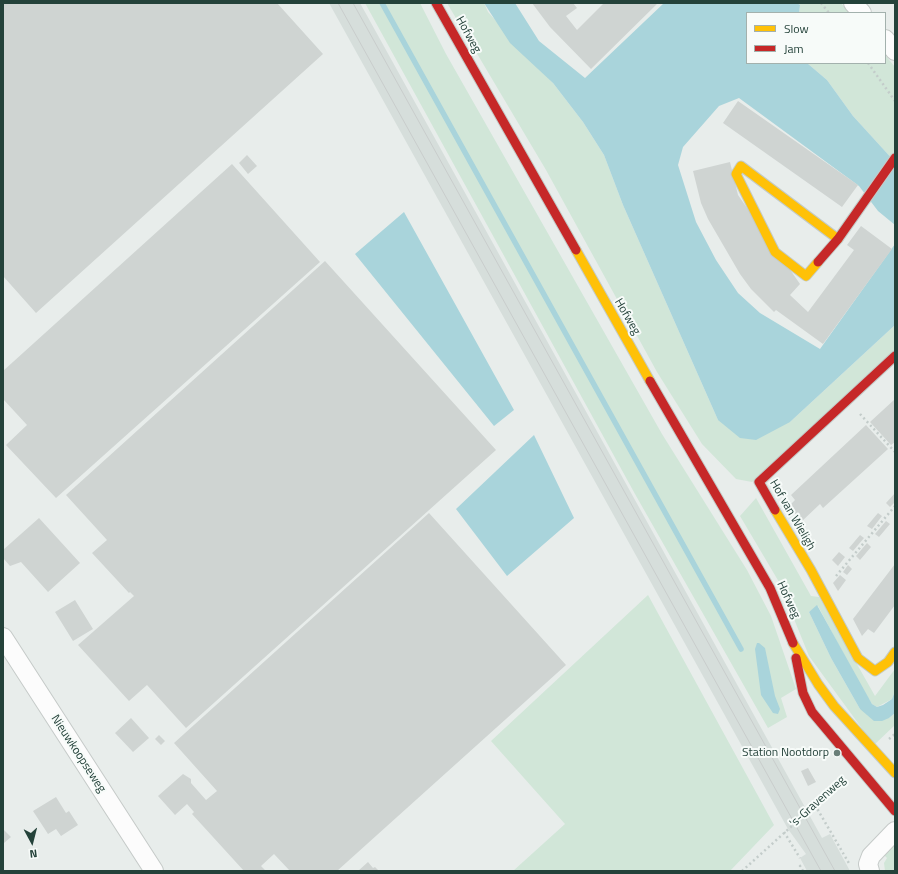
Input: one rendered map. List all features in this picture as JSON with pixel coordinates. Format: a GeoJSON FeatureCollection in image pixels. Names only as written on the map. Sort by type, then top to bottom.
{"type":"FeatureCollection","features":[{"type":"Feature","properties":{"kind":"main road","name":"Hofweg"},"geometry":{"type":"LineString","coordinates":[[436,3],[665,407],[770,588],[794,645],[818,684],[834,706],[874,752],[895,773]]}},
{"type":"Feature","properties":{"kind":"main road"},"geometry":{"type":"LineString","coordinates":[[838,239],[741,166],[736,174],[775,252],[806,276],[838,239],[895,158]]}},
{"type":"Feature","properties":{"kind":"main road","name":"Hof van Wieligh"},"geometry":{"type":"LineString","coordinates":[[895,356],[759,482],[858,658],[875,671],[888,662],[895,652]]}},
{"type":"Feature","properties":{"kind":"main road","name":"Hofweg"},"geometry":{"type":"LineString","coordinates":[[794,645],[803,693],[812,712],[895,811]]}},
{"type":"Feature","properties":{"kind":"street"},"geometry":{"type":"LineString","coordinates":[[853,3],[861,12]]}},
{"type":"Feature","properties":{"kind":"street"},"geometry":{"type":"LineString","coordinates":[[886,40],[895,51]]}},
{"type":"Feature","properties":{"kind":"street","name":"Nieuwkoopseweg"},"geometry":{"type":"LineString","coordinates":[[3,637],[154,871]]}},
{"type":"Feature","properties":{"kind":"street"},"geometry":{"type":"LineString","coordinates":[[870,871],[868,864],[871,856],[895,831]]}},
{"type":"Feature","properties":{"kind":"path"},"geometry":{"type":"LineString","coordinates":[[821,3],[828,12]]}},
{"type":"Feature","properties":{"kind":"path"},"geometry":{"type":"LineString","coordinates":[[869,64],[895,101]]}},
{"type":"Feature","properties":{"kind":"path"},"geometry":{"type":"LineString","coordinates":[[847,400],[895,452]]}},
{"type":"Feature","properties":{"kind":"path"},"geometry":{"type":"LineString","coordinates":[[822,592],[895,506]]}},
{"type":"Feature","properties":{"kind":"path"},"geometry":{"type":"LineString","coordinates":[[874,752],[895,735]]}},
{"type":"Feature","properties":{"kind":"path","name":"'s-Gravenweg"},"geometry":{"type":"LineString","coordinates":[[742,871],[858,767]]}},
{"type":"Feature","properties":{"kind":"path"},"geometry":{"type":"LineString","coordinates":[[815,805],[853,871]]}},
{"type":"Feature","properties":{"kind":"path"},"geometry":{"type":"LineString","coordinates":[[784,832],[800,858]]}},
{"type":"Feature","properties":{"kind":"path"},"geometry":{"type":"LineString","coordinates":[[803,871],[800,866],[804,865]]}},
{"type":"Feature","properties":{"kind":"shaded area"},"geometry":{"type":"Polygon","coordinates":[[[329,3],[360,3],[822,838],[830,834],[850,871],[807,871],[800,858],[806,854],[788,829],[329,3]]]}},
{"type":"Feature","properties":{"kind":"green space"},"geometry":{"type":"Polygon","coordinates":[[[365,3],[420,3],[446,54],[662,434],[747,570],[771,616],[796,689],[781,698],[787,717],[768,728],[635,494],[365,3]]]}},
{"type":"Feature","properties":{"kind":"green space"},"geometry":{"type":"Polygon","coordinates":[[[447,3],[484,3],[488,12],[553,83],[583,122],[604,155],[623,205],[718,420],[790,422],[895,325],[895,350],[752,482],[736,479],[702,444],[657,372],[546,170],[447,3]]]}},
{"type":"Feature","properties":{"kind":"green space"},"geometry":{"type":"Polygon","coordinates":[[[797,3],[841,3],[849,12],[799,12],[800,5],[797,3]]]}},
{"type":"Feature","properties":{"kind":"green space"},"geometry":{"type":"Polygon","coordinates":[[[886,56],[895,67],[895,162],[853,116],[827,80],[808,64],[886,64],[886,56]]]}},
{"type":"Feature","properties":{"kind":"green space"},"geometry":{"type":"Polygon","coordinates":[[[756,498],[811,596],[819,597],[875,696],[895,669],[895,691],[892,699],[877,707],[872,704],[860,685],[818,606],[809,612],[831,658],[860,709],[889,718],[895,713],[895,725],[874,745],[809,656],[779,582],[740,516],[756,498]]]}},
{"type":"Feature","properties":{"kind":"green space"},"geometry":{"type":"Polygon","coordinates":[[[648,595],[774,825],[730,871],[513,871],[565,824],[491,741],[648,595]]]}},
{"type":"Feature","properties":{"kind":"green space"},"geometry":{"type":"Polygon","coordinates":[[[895,844],[895,871],[885,871],[884,863],[887,858],[883,854],[895,844]]]}},
{"type":"Feature","properties":{"kind":"water"},"geometry":{"type":"Polygon","coordinates":[[[484,3],[515,3],[539,41],[585,78],[664,3],[797,3],[800,5],[799,12],[746,12],[746,64],[808,64],[827,80],[853,116],[895,162],[895,225],[878,211],[859,186],[739,98],[719,106],[683,147],[678,165],[696,222],[716,260],[738,293],[760,313],[820,349],[895,244],[895,325],[790,422],[756,440],[740,438],[718,420],[623,205],[604,155],[583,122],[553,83],[510,43],[484,3]]]}},
{"type":"Feature","properties":{"kind":"water"},"geometry":{"type":"Polygon","coordinates":[[[404,212],[514,410],[494,426],[355,254],[404,212]]]}},
{"type":"Feature","properties":{"kind":"water"},"geometry":{"type":"Polygon","coordinates":[[[534,435],[574,518],[507,576],[456,509],[534,435]]]}},
{"type":"Feature","properties":{"kind":"water"},"geometry":{"type":"Polygon","coordinates":[[[817,605],[872,704],[877,707],[883,705],[892,699],[895,691],[895,713],[889,718],[882,721],[874,721],[860,709],[831,658],[809,612],[817,605]]]}},
{"type":"Feature","properties":{"kind":"water"},"geometry":{"type":"Polygon","coordinates":[[[757,643],[765,648],[775,696],[780,709],[778,714],[773,713],[761,695],[755,649],[757,643]]]}},
{"type":"Feature","properties":{"kind":"building"},"geometry":{"type":"Polygon","coordinates":[[[3,3],[277,3],[323,54],[36,313],[3,276],[3,3]]]}},
{"type":"Feature","properties":{"kind":"building"},"geometry":{"type":"Polygon","coordinates":[[[532,3],[573,3],[577,8],[566,16],[577,30],[604,3],[658,3],[591,69],[550,27],[532,3]]]}},
{"type":"Feature","properties":{"kind":"building"},"geometry":{"type":"Polygon","coordinates":[[[738,101],[858,185],[842,207],[723,123],[738,101]]]}},
{"type":"Feature","properties":{"kind":"building"},"geometry":{"type":"Polygon","coordinates":[[[247,155],[257,166],[248,174],[239,163],[247,155]]]}},
{"type":"Feature","properties":{"kind":"building"},"geometry":{"type":"Polygon","coordinates":[[[730,162],[738,195],[800,284],[790,295],[808,312],[854,250],[847,245],[861,226],[892,249],[823,344],[776,310],[774,312],[751,289],[740,274],[708,219],[701,203],[693,171],[730,162]]]}},
{"type":"Feature","properties":{"kind":"building"},"geometry":{"type":"Polygon","coordinates":[[[232,164],[320,262],[56,498],[6,445],[27,425],[3,399],[3,371],[232,164]]]}},
{"type":"Feature","properties":{"kind":"building"},"geometry":{"type":"Polygon","coordinates":[[[325,261],[496,450],[186,728],[147,685],[129,701],[78,645],[134,596],[130,592],[129,593],[92,553],[107,540],[66,495],[325,261]]]}},
{"type":"Feature","properties":{"kind":"building"},"geometry":{"type":"Polygon","coordinates":[[[895,399],[895,442],[891,445],[870,422],[895,399]]]}},
{"type":"Feature","properties":{"kind":"building"},"geometry":{"type":"Polygon","coordinates":[[[866,425],[888,449],[823,508],[820,504],[800,523],[790,505],[795,500],[791,495],[866,425]]]}},
{"type":"Feature","properties":{"kind":"building"},"geometry":{"type":"Polygon","coordinates":[[[895,493],[895,502],[890,507],[886,503],[895,493]]]}},
{"type":"Feature","properties":{"kind":"building"},"geometry":{"type":"Polygon","coordinates":[[[429,513],[566,665],[337,871],[290,871],[274,854],[261,866],[266,871],[244,871],[192,814],[194,812],[187,804],[175,815],[158,796],[183,774],[191,779],[191,783],[206,800],[217,791],[174,743],[429,513]]]}},
{"type":"Feature","properties":{"kind":"building"},"geometry":{"type":"Polygon","coordinates":[[[878,513],[882,516],[872,529],[867,526],[878,513]]]}},
{"type":"Feature","properties":{"kind":"building"},"geometry":{"type":"Polygon","coordinates":[[[39,518],[80,563],[48,592],[21,562],[10,566],[3,558],[3,550],[39,518]]]}},
{"type":"Feature","properties":{"kind":"building"},"geometry":{"type":"Polygon","coordinates":[[[886,521],[890,524],[879,537],[875,534],[886,521]]]}},
{"type":"Feature","properties":{"kind":"building"},"geometry":{"type":"Polygon","coordinates":[[[860,535],[864,538],[853,551],[849,548],[860,535]]]}},
{"type":"Feature","properties":{"kind":"building"},"geometry":{"type":"Polygon","coordinates":[[[867,543],[871,547],[860,560],[856,556],[867,543]]]}},
{"type":"Feature","properties":{"kind":"building"},"geometry":{"type":"Polygon","coordinates":[[[839,552],[845,557],[838,566],[832,560],[839,552]]]}},
{"type":"Feature","properties":{"kind":"building"},"geometry":{"type":"Polygon","coordinates":[[[895,564],[895,605],[874,633],[868,629],[862,636],[853,619],[895,564]]]}},
{"type":"Feature","properties":{"kind":"building"},"geometry":{"type":"Polygon","coordinates":[[[848,565],[852,569],[847,575],[843,572],[848,565]]]}},
{"type":"Feature","properties":{"kind":"building"},"geometry":{"type":"Polygon","coordinates":[[[840,575],[846,580],[838,591],[833,583],[840,575]]]}},
{"type":"Feature","properties":{"kind":"building"},"geometry":{"type":"Polygon","coordinates":[[[75,600],[93,629],[73,641],[55,612],[75,600]]]}},
{"type":"Feature","properties":{"kind":"building"},"geometry":{"type":"Polygon","coordinates":[[[131,718],[149,738],[133,752],[115,733],[131,718]]]}},
{"type":"Feature","properties":{"kind":"building"},"geometry":{"type":"Polygon","coordinates":[[[159,735],[165,741],[161,745],[155,739],[159,735]]]}},
{"type":"Feature","properties":{"kind":"building"},"geometry":{"type":"Polygon","coordinates":[[[808,768],[816,782],[808,786],[801,771],[808,768]]]}},
{"type":"Feature","properties":{"kind":"building"},"geometry":{"type":"Polygon","coordinates":[[[56,797],[66,813],[69,811],[78,825],[61,836],[56,829],[48,834],[33,811],[56,797]]]}},
{"type":"Feature","properties":{"kind":"building"},"geometry":{"type":"Polygon","coordinates":[[[4,830],[11,837],[4,843],[3,831],[4,830]]]}},
{"type":"Feature","properties":{"kind":"building"},"geometry":{"type":"Polygon","coordinates":[[[368,862],[373,868],[375,867],[379,871],[358,871],[368,862]]]}},
{"type":"Feature","properties":{"kind":"waterway"},"geometry":{"type":"LineString","coordinates":[[382,3],[741,649]]}},
{"type":"Feature","properties":{"kind":"tram line"},"geometry":{"type":"LineString","coordinates":[[338,3],[821,871]]}},
{"type":"Feature","properties":{"kind":"tram line"},"geometry":{"type":"LineString","coordinates":[[353,3],[835,871]]}},
{"type":"Feature","properties":{"kind":"traffic: slow"},"geometry":{"type":"LineString","coordinates":[[818,262],[806,276],[775,252],[736,174],[741,166],[838,239]]}},
{"type":"Feature","properties":{"kind":"traffic: slow"},"geometry":{"type":"LineString","coordinates":[[576,250],[650,381]]}},
{"type":"Feature","properties":{"kind":"traffic: slow"},"geometry":{"type":"LineString","coordinates":[[775,510],[811,570],[858,658],[875,671],[888,662],[895,652]]}},
{"type":"Feature","properties":{"kind":"traffic: slow"},"geometry":{"type":"LineString","coordinates":[[793,643],[818,684],[834,706],[895,773]]}},
{"type":"Feature","properties":{"kind":"traffic: jam"},"geometry":{"type":"LineString","coordinates":[[436,3],[576,250]]}},
{"type":"Feature","properties":{"kind":"traffic: jam"},"geometry":{"type":"LineString","coordinates":[[818,262],[838,239],[895,158]]}},
{"type":"Feature","properties":{"kind":"traffic: jam"},"geometry":{"type":"LineString","coordinates":[[775,510],[759,482],[895,356]]}},
{"type":"Feature","properties":{"kind":"traffic: jam"},"geometry":{"type":"LineString","coordinates":[[650,381],[770,588],[793,643]]}},
{"type":"Feature","properties":{"kind":"traffic: jam"},"geometry":{"type":"LineString","coordinates":[[796,658],[803,693],[812,712],[895,811]]}},
{"type":"Feature","properties":{"kind":"place","name":"Station Nootdorp"},"geometry":{"type":"Point","coordinates":[837,753]}}]}
